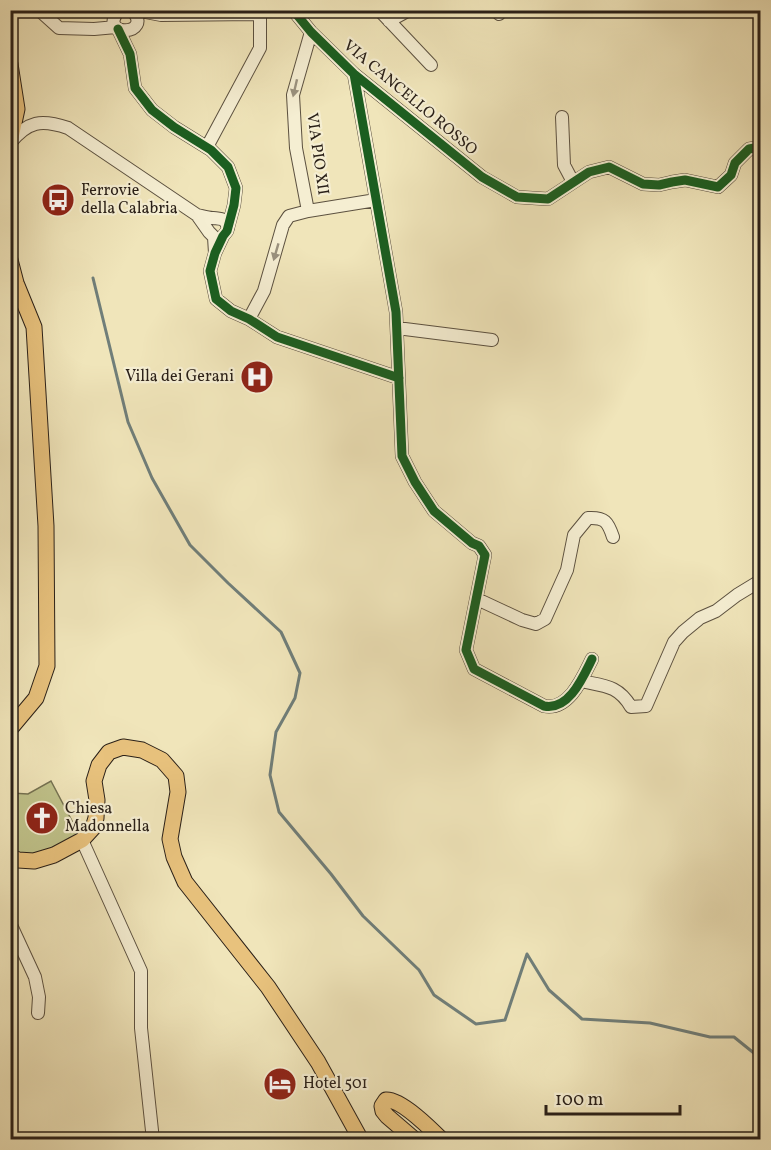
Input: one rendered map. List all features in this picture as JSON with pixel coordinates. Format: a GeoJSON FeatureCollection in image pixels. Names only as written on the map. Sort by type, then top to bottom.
{"type":"FeatureCollection","features":[{"type":"Feature","properties":{"kind":"main road"},"geometry":{"type":"LineString","coordinates":[[10,64],[17,109],[10,143]]}},
{"type":"Feature","properties":{"kind":"main road"},"geometry":{"type":"LineString","coordinates":[[10,260],[16,283],[34,327],[46,526],[47,666],[36,698],[13,725]]}},
{"type":"Feature","properties":{"kind":"main road"},"geometry":{"type":"LineString","coordinates":[[10,856],[18,860],[34,861],[54,855],[82,840],[93,828],[97,800],[94,780],[99,765],[109,752],[123,747],[142,750],[162,760],[176,776],[178,792],[170,839],[174,857],[185,882],[268,987],[318,1062],[361,1140]]}},
{"type":"Feature","properties":{"kind":"main road"},"geometry":{"type":"LineString","coordinates":[[415,1140],[384,1113],[382,1106],[386,1100],[389,1099],[402,1105],[442,1140]]}},
{"type":"Feature","properties":{"kind":"street"},"geometry":{"type":"LineString","coordinates":[[39,10],[59,28],[94,29],[115,19]]}},
{"type":"Feature","properties":{"kind":"street","name":"VIA CANCELLO ROSSO"},"geometry":{"type":"LineString","coordinates":[[293,10],[311,32],[354,74],[482,177],[517,197],[548,199],[573,182]]}},
{"type":"Feature","properties":{"kind":"street"},"geometry":{"type":"LineString","coordinates":[[379,10],[431,65]]}},
{"type":"Feature","properties":{"kind":"street"},"geometry":{"type":"LineString","coordinates":[[389,21],[409,10]]}},
{"type":"Feature","properties":{"kind":"street"},"geometry":{"type":"LineString","coordinates":[[135,18],[202,12],[264,12],[260,48],[207,147]]}},
{"type":"Feature","properties":{"kind":"street"},"geometry":{"type":"LineString","coordinates":[[115,19],[127,32],[135,18]]}},
{"type":"Feature","properties":{"kind":"street"},"geometry":{"type":"LineString","coordinates":[[130,54],[135,18]]}},
{"type":"Feature","properties":{"kind":"street"},"geometry":{"type":"LineString","coordinates":[[115,19],[130,54],[135,88],[152,110],[211,150],[228,167],[236,188],[234,205],[218,228],[215,254],[210,271],[216,299],[231,311],[249,319],[277,337],[399,378]]}},
{"type":"Feature","properties":{"kind":"street","name":"VIA PIO XII"},"geometry":{"type":"LineString","coordinates":[[308,211],[296,147],[293,95],[311,32]]}},
{"type":"Feature","properties":{"kind":"street"},"geometry":{"type":"LineString","coordinates":[[354,74],[396,312],[402,456],[415,482],[434,511],[472,543],[479,546],[485,555],[466,650],[474,669],[543,706],[551,708],[564,701],[581,681],[592,659]]}},
{"type":"Feature","properties":{"kind":"street"},"geometry":{"type":"LineString","coordinates":[[17,109],[34,124]]}},
{"type":"Feature","properties":{"kind":"street"},"geometry":{"type":"LineString","coordinates":[[562,117],[564,165],[573,182],[589,172],[609,167],[643,184],[659,185],[685,180],[718,187],[731,175],[735,163],[749,149],[760,147]]}},
{"type":"Feature","properties":{"kind":"street"},"geometry":{"type":"LineString","coordinates":[[10,143],[18,134],[34,124],[50,122],[68,128],[218,228]]}},
{"type":"Feature","properties":{"kind":"street"},"geometry":{"type":"LineString","coordinates":[[249,319],[264,291],[283,225],[289,216],[376,200]]}},
{"type":"Feature","properties":{"kind":"street"},"geometry":{"type":"LineString","coordinates":[[397,328],[492,340]]}},
{"type":"Feature","properties":{"kind":"street"},"geometry":{"type":"LineString","coordinates":[[477,599],[536,624],[545,619],[567,570],[574,535],[580,527],[588,518],[604,520],[613,537]]}},
{"type":"Feature","properties":{"kind":"street"},"geometry":{"type":"LineString","coordinates":[[581,681],[606,686],[620,692],[631,706],[646,706],[674,642],[683,632],[700,618],[716,611],[760,581]]}},
{"type":"Feature","properties":{"kind":"street"},"geometry":{"type":"LineString","coordinates":[[82,840],[141,971],[141,1028],[153,1140]]}},
{"type":"Feature","properties":{"kind":"street"},"geometry":{"type":"LineString","coordinates":[[10,923],[35,977],[39,997],[38,1012]]}},
{"type":"Feature","properties":{"kind":"green space"},"geometry":{"type":"Polygon","coordinates":[[[51,781],[82,840],[54,855],[11,856],[11,793],[28,794],[51,781]]]}},
{"type":"Feature","properties":{"kind":"waterway"},"geometry":{"type":"LineString","coordinates":[[93,278],[128,422],[152,478],[190,545],[281,632],[300,673],[295,698],[276,732],[270,775],[279,812],[363,916],[419,970],[434,995],[476,1024],[505,1020],[527,954],[549,990],[582,1019],[650,1023],[710,1037],[734,1037],[760,1058]]}},
{"type":"Feature","properties":{"kind":"cycle path"},"geometry":{"type":"LineString","coordinates":[[293,10],[311,32],[354,74],[482,177],[517,197],[548,199],[589,172],[609,167],[643,184],[659,185],[685,180],[718,187],[731,175],[735,163],[749,149],[760,147]]}},
{"type":"Feature","properties":{"kind":"cycle path"},"geometry":{"type":"LineString","coordinates":[[118,29],[130,54],[135,88],[152,110],[211,150],[228,167],[236,188],[227,231],[215,253],[210,271],[216,299],[231,311],[249,319],[277,337],[399,378]]}},
{"type":"Feature","properties":{"kind":"cycle path"},"geometry":{"type":"LineString","coordinates":[[354,74],[396,312],[402,456],[415,482],[434,511],[472,543],[479,546],[485,555],[466,650],[474,669],[544,706],[553,706],[568,698],[592,659]]}},
{"type":"Feature","properties":{"kind":"place","name":"Ferrovie della Calabria"},"geometry":{"type":"Point","coordinates":[58,200]}},
{"type":"Feature","properties":{"kind":"place","name":"Villa dei Gerani"},"geometry":{"type":"Point","coordinates":[257,377]}},
{"type":"Feature","properties":{"kind":"place","name":"Chiesa Madonnella"},"geometry":{"type":"Point","coordinates":[42,818]}},
{"type":"Feature","properties":{"kind":"place","name":"Hotel 501"},"geometry":{"type":"Point","coordinates":[280,1084]}}]}
